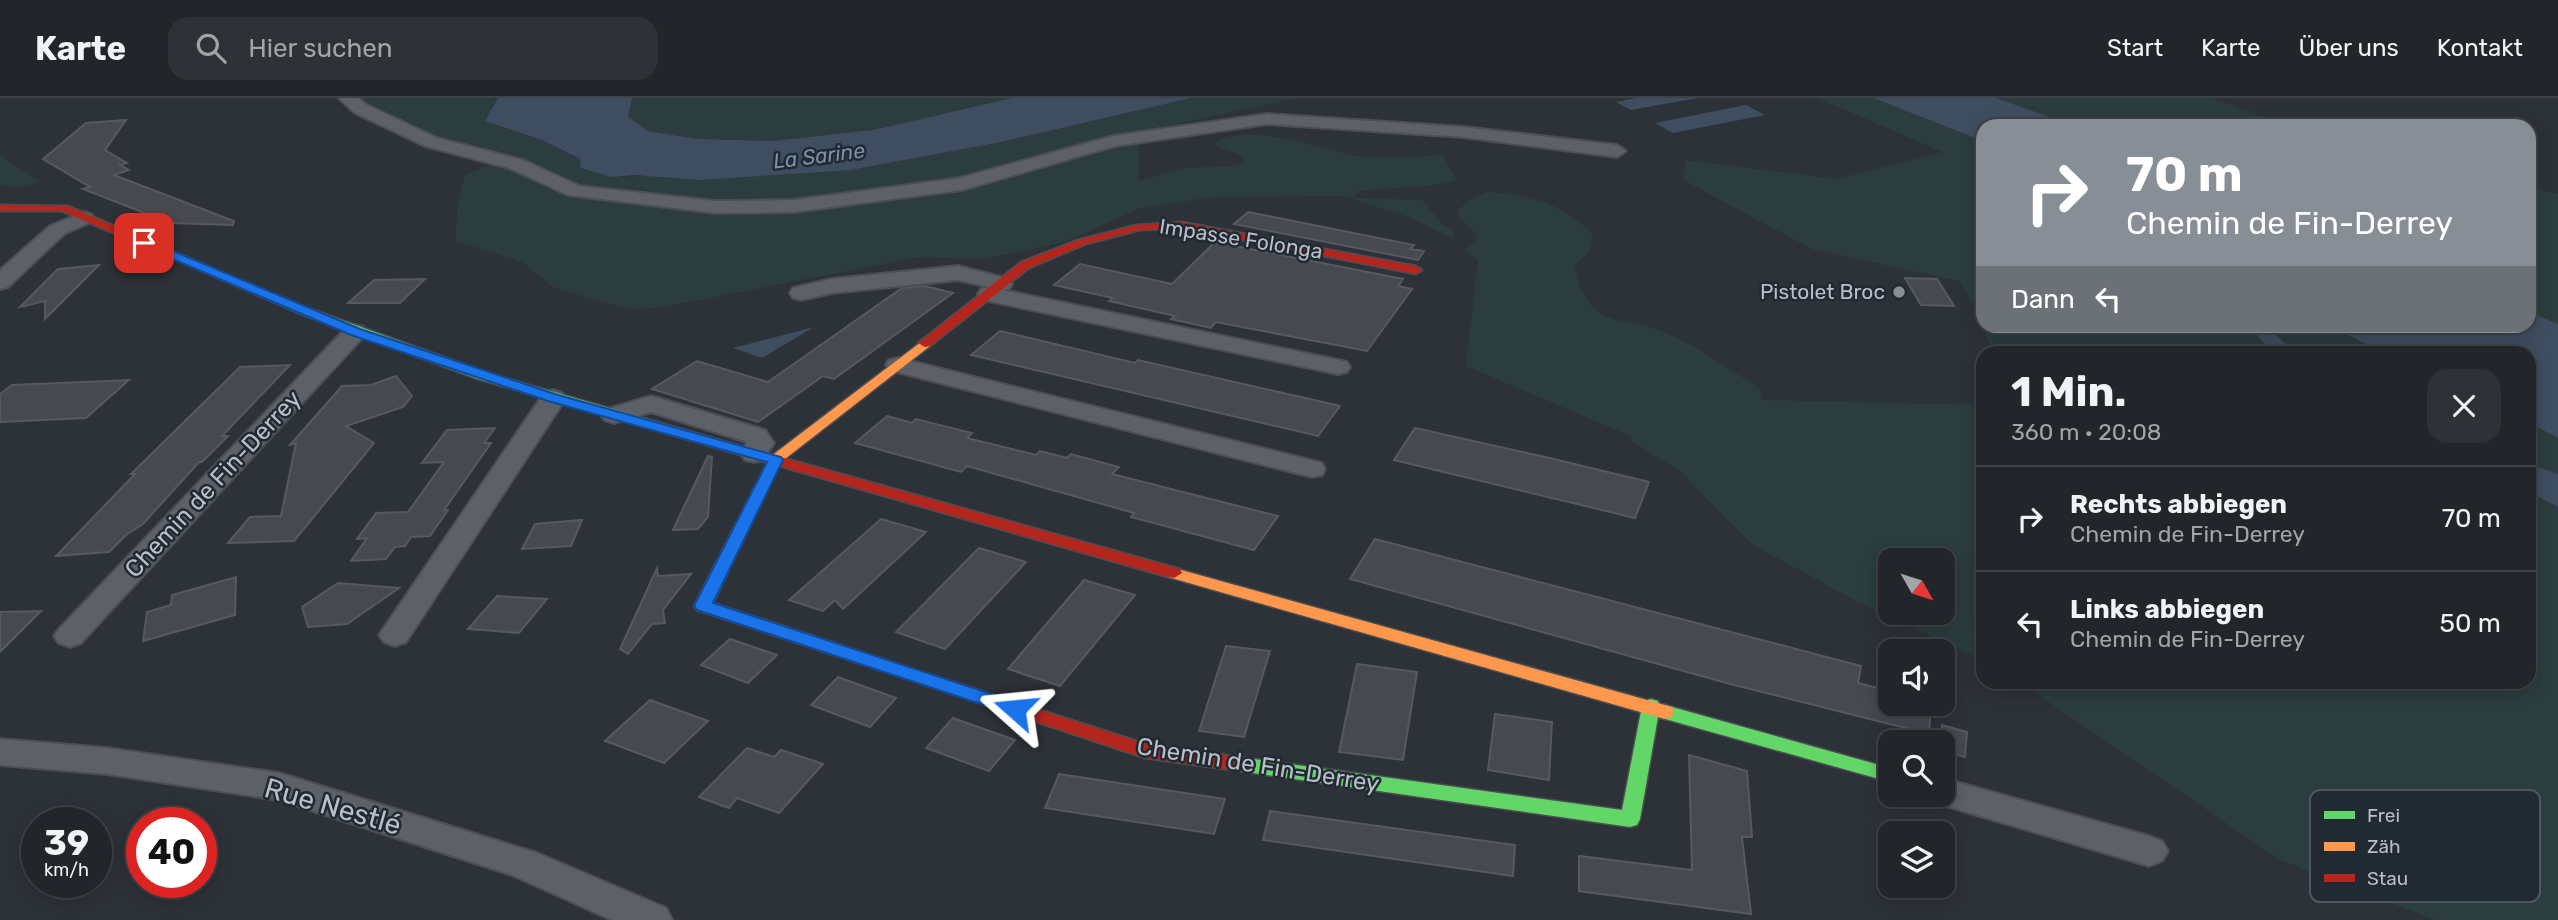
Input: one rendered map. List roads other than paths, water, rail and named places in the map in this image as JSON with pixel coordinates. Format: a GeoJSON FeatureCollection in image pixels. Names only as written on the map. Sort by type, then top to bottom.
{"type":"FeatureCollection","features":[{"type":"Feature","properties":{"kind":"street"},"geometry":{"type":"LineString","coordinates":[[347,98],[360,110],[431,142],[516,164],[575,191],[715,207],[794,206],[962,184],[1113,141],[1267,119],[1463,132],[1617,151]]}},
{"type":"Feature","properties":{"kind":"street"},"geometry":{"type":"LineString","coordinates":[[0,208],[64,208],[355,332],[553,398],[614,415],[652,404],[756,436],[765,457],[1878,772]]}},
{"type":"Feature","properties":{"kind":"street"},"geometry":{"type":"LineString","coordinates":[[0,282],[57,230],[84,218]]}},
{"type":"Feature","properties":{"kind":"street","name":"Impasse Folonga"},"geometry":{"type":"LineString","coordinates":[[765,457],[898,365],[1025,265],[1066,246],[1151,224],[1182,225],[1416,271]]}},
{"type":"Feature","properties":{"kind":"street"},"geometry":{"type":"LineString","coordinates":[[801,293],[834,285],[950,273],[995,289],[1338,367]]}},
{"type":"Feature","properties":{"kind":"street","name":"Chemin de Fin-Derrey"},"geometry":{"type":"LineString","coordinates":[[70,636],[355,332]]}},
{"type":"Feature","properties":{"kind":"street"},"geometry":{"type":"LineString","coordinates":[[898,365],[1312,469]]}},
{"type":"Feature","properties":{"kind":"street"},"geometry":{"type":"LineString","coordinates":[[394,635],[553,398]]}},
{"type":"Feature","properties":{"kind":"street","name":"Chemin de Fin-Derrey"},"geometry":{"type":"LineString","coordinates":[[765,457],[703,606],[1145,751],[1630,818],[1651,706]]}},
{"type":"Feature","properties":{"kind":"street","name":"Rue Nestlé"},"geometry":{"type":"LineString","coordinates":[[0,752],[107,761],[279,787],[524,864],[652,920]]}},
{"type":"Feature","properties":{"kind":"street"},"geometry":{"type":"LineString","coordinates":[[1955,794],[2149,850]]}},
{"type":"Feature","properties":{"kind":"water","name":"La Sarine"},"geometry":{"type":"Polygon","coordinates":[[[498,98],[632,98],[628,117],[648,131],[697,139],[773,141],[873,130],[1012,98],[1191,98],[996,143],[851,170],[699,180],[635,175],[612,177],[581,168],[580,159],[542,140],[485,121],[498,98]]]}},
{"type":"Feature","properties":{"kind":"water"},"geometry":{"type":"Polygon","coordinates":[[[1636,98],[1698,98],[1631,110],[1616,102],[1636,98]]]}},
{"type":"Feature","properties":{"kind":"water"},"geometry":{"type":"Polygon","coordinates":[[[1873,98],[1996,98],[2055,119],[1976,119],[1976,138],[1873,98]]]}},
{"type":"Feature","properties":{"kind":"water"},"geometry":{"type":"Polygon","coordinates":[[[1746,105],[1765,115],[1673,133],[1655,123],[1746,105]]]}},
{"type":"Feature","properties":{"kind":"water"},"geometry":{"type":"Polygon","coordinates":[[[2536,315],[2558,324],[2558,438],[2536,427],[2536,346],[2371,346],[2344,333],[2536,333],[2536,315]]]}},
{"type":"Feature","properties":{"kind":"water"},"geometry":{"type":"Polygon","coordinates":[[[814,327],[762,358],[733,348],[814,327]]]}},
{"type":"Feature","properties":{"kind":"water"},"geometry":{"type":"Polygon","coordinates":[[[2255,333],[2274,333],[2288,346],[2267,346],[2255,333]]]}},
{"type":"Feature","properties":{"kind":"water"},"geometry":{"type":"Polygon","coordinates":[[[2536,466],[2558,474],[2558,507],[2536,496],[2536,466]]]}},
{"type":"Feature","properties":{"kind":"place","name":"Pistolet Broc"},"geometry":{"type":"Point","coordinates":[1899,292]}}]}
